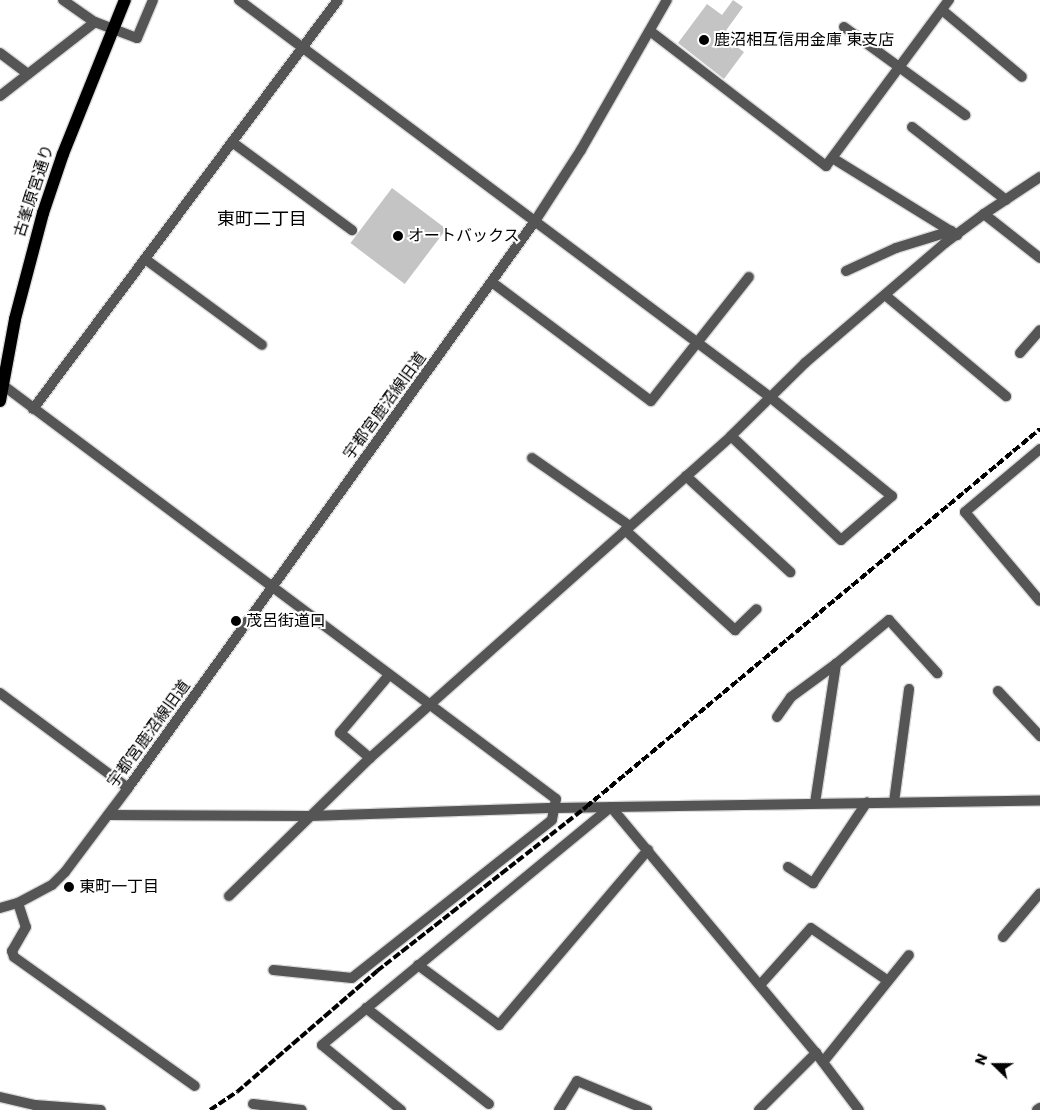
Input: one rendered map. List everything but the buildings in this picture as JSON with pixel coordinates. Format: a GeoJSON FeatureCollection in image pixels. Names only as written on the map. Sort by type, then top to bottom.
{"type":"FeatureCollection","features":[{"type":"Feature","properties":{"kind":"main road","name":"古峯原宮通り"},"geometry":{"type":"LineString","coordinates":[[0,400],[1,384],[15,320],[43,213],[63,154],[125,0]]}},
{"type":"Feature","properties":{"kind":"street"},"geometry":{"type":"LineString","coordinates":[[63,0],[95,22],[137,38],[153,0]]}},
{"type":"Feature","properties":{"kind":"street"},"geometry":{"type":"LineString","coordinates":[[239,0],[535,220],[696,344],[770,397],[892,496],[841,540],[731,436]]}},
{"type":"Feature","properties":{"kind":"street"},"geometry":{"type":"LineString","coordinates":[[33,409],[338,0]]}},
{"type":"Feature","properties":{"kind":"street","name":"宇都宮鹿沼線旧道"},"geometry":{"type":"LineString","coordinates":[[0,908],[18,903],[39,893],[65,872],[128,788],[492,283],[581,150],[667,0]]}},
{"type":"Feature","properties":{"kind":"street"},"geometry":{"type":"LineString","coordinates":[[650,31],[826,166],[834,159],[949,0]]}},
{"type":"Feature","properties":{"kind":"street"},"geometry":{"type":"LineString","coordinates":[[942,10],[1022,77]]}},
{"type":"Feature","properties":{"kind":"street"},"geometry":{"type":"LineString","coordinates":[[0,96],[95,22]]}},
{"type":"Feature","properties":{"kind":"street"},"geometry":{"type":"LineString","coordinates":[[844,27],[965,115]]}},
{"type":"Feature","properties":{"kind":"street"},"geometry":{"type":"LineString","coordinates":[[0,53],[28,74]]}},
{"type":"Feature","properties":{"kind":"street"},"geometry":{"type":"LineString","coordinates":[[912,127],[1006,200]]}},
{"type":"Feature","properties":{"kind":"street"},"geometry":{"type":"LineString","coordinates":[[232,142],[352,230]]}},
{"type":"Feature","properties":{"kind":"street"},"geometry":{"type":"LineString","coordinates":[[834,159],[954,233]]}},
{"type":"Feature","properties":{"kind":"street"},"geometry":{"type":"LineString","coordinates":[[230,896],[370,758],[731,436],[804,364],[954,233],[1040,177]]}},
{"type":"Feature","properties":{"kind":"street"},"geometry":{"type":"LineString","coordinates":[[984,214],[1040,258]]}},
{"type":"Feature","properties":{"kind":"street"},"geometry":{"type":"LineString","coordinates":[[846,271],[896,248],[954,233]]}},
{"type":"Feature","properties":{"kind":"street"},"geometry":{"type":"LineString","coordinates":[[145,259],[262,345]]}},
{"type":"Feature","properties":{"kind":"street"},"geometry":{"type":"LineString","coordinates":[[492,283],[651,401],[749,277]]}},
{"type":"Feature","properties":{"kind":"street"},"geometry":{"type":"LineString","coordinates":[[885,295],[1006,396]]}},
{"type":"Feature","properties":{"kind":"street"},"geometry":{"type":"LineString","coordinates":[[1020,353],[1040,330]]}},
{"type":"Feature","properties":{"kind":"street"},"geometry":{"type":"LineString","coordinates":[[1,384],[556,799],[556,808],[552,820],[352,978],[274,970]]}},
{"type":"Feature","properties":{"kind":"street"},"geometry":{"type":"LineString","coordinates":[[1040,450],[965,512],[1040,601]]}},
{"type":"Feature","properties":{"kind":"street"},"geometry":{"type":"LineString","coordinates":[[532,458],[628,528],[735,630],[757,609]]}},
{"type":"Feature","properties":{"kind":"street"},"geometry":{"type":"LineString","coordinates":[[686,476],[790,572]]}},
{"type":"Feature","properties":{"kind":"street"},"geometry":{"type":"LineString","coordinates":[[777,717],[791,697],[836,664],[889,620],[937,673]]}},
{"type":"Feature","properties":{"kind":"street"},"geometry":{"type":"LineString","coordinates":[[815,803],[836,664]]}},
{"type":"Feature","properties":{"kind":"street"},"geometry":{"type":"LineString","coordinates":[[370,758],[340,732],[388,675]]}},
{"type":"Feature","properties":{"kind":"street"},"geometry":{"type":"LineString","coordinates":[[894,802],[909,689]]}},
{"type":"Feature","properties":{"kind":"street"},"geometry":{"type":"LineString","coordinates":[[998,691],[1040,736]]}},
{"type":"Feature","properties":{"kind":"street"},"geometry":{"type":"LineString","coordinates":[[0,693],[128,788]]}},
{"type":"Feature","properties":{"kind":"street"},"geometry":{"type":"LineString","coordinates":[[108,815],[310,816],[556,808],[1040,800]]}},
{"type":"Feature","properties":{"kind":"street"},"geometry":{"type":"LineString","coordinates":[[788,867],[813,883],[867,802]]}},
{"type":"Feature","properties":{"kind":"street"},"geometry":{"type":"LineString","coordinates":[[611,807],[816,1053],[859,1110]]}},
{"type":"Feature","properties":{"kind":"street"},"geometry":{"type":"LineString","coordinates":[[400,1110],[322,1045],[611,807]]}},
{"type":"Feature","properties":{"kind":"street"},"geometry":{"type":"LineString","coordinates":[[418,965],[499,1024],[648,850]]}},
{"type":"Feature","properties":{"kind":"street"},"geometry":{"type":"LineString","coordinates":[[1003,937],[1040,893]]}},
{"type":"Feature","properties":{"kind":"street"},"geometry":{"type":"LineString","coordinates":[[18,903],[26,928],[12,951],[14,957],[195,1086]]}},
{"type":"Feature","properties":{"kind":"street"},"geometry":{"type":"LineString","coordinates":[[760,985],[811,928],[888,981]]}},
{"type":"Feature","properties":{"kind":"street"},"geometry":{"type":"LineString","coordinates":[[823,1062],[909,955]]}},
{"type":"Feature","properties":{"kind":"street"},"geometry":{"type":"LineString","coordinates":[[366,1008],[488,1104]]}},
{"type":"Feature","properties":{"kind":"street"},"geometry":{"type":"LineString","coordinates":[[759,1110],[816,1053]]}},
{"type":"Feature","properties":{"kind":"street"},"geometry":{"type":"LineString","coordinates":[[560,1110],[577,1081],[647,1110]]}},
{"type":"Feature","properties":{"kind":"street"},"geometry":{"type":"LineString","coordinates":[[0,1097],[35,1105],[101,1110]]}},
{"type":"Feature","properties":{"kind":"street"},"geometry":{"type":"LineString","coordinates":[[253,1104],[302,1110]]}},
{"type":"Feature","properties":{"kind":"railway"},"geometry":{"type":"LineString","coordinates":[[210,1110],[237,1092],[377,971],[586,807],[1040,429]]}},
{"type":"Feature","properties":{"kind":"place","name":"鹿沼相互信用金庫 東支店"},"geometry":{"type":"Point","coordinates":[704,40]}},
{"type":"Feature","properties":{"kind":"place","name":"オートバックス"},"geometry":{"type":"Point","coordinates":[398,236]}},
{"type":"Feature","properties":{"kind":"place","name":"茂呂街道口"},"geometry":{"type":"Point","coordinates":[236,621]}},
{"type":"Feature","properties":{"kind":"place","name":"東町一丁目"},"geometry":{"type":"Point","coordinates":[69,887]}},
{"type":"Feature","properties":{"kind":"district","name":"東町二丁目"},"geometry":{"type":"Point","coordinates":[262,219]}}]}
